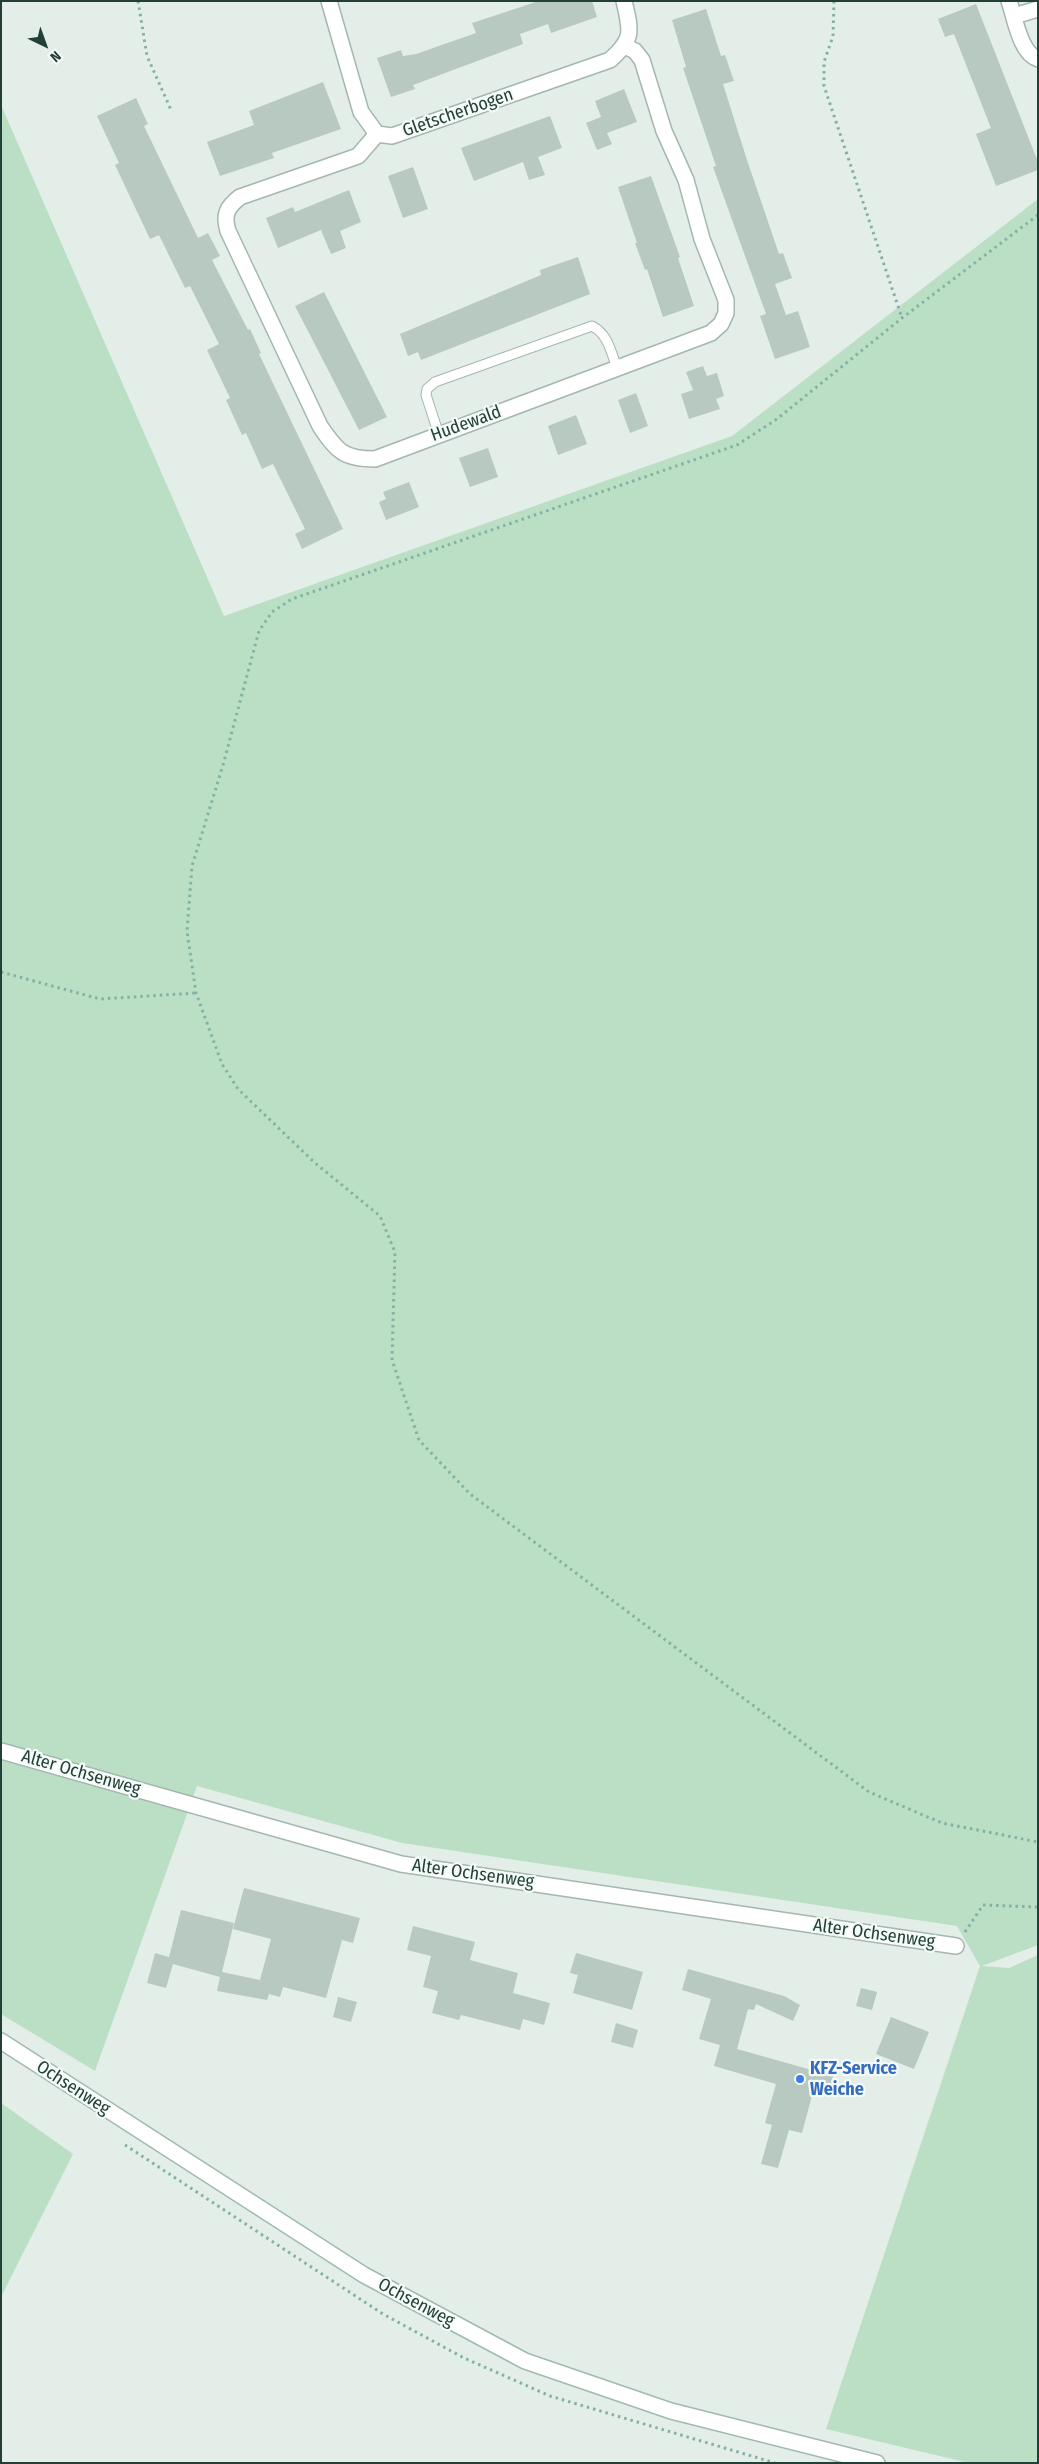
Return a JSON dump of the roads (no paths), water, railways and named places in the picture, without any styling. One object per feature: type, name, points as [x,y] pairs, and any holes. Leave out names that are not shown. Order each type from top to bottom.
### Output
[{"type":"street","name":"Gletscherbogen","points":[[329,1],[361,112],[377,134],[392,136],[601,64],[610,60],[625,46]]},
{"type":"street","points":[[624,1],[630,26],[625,46]]},
{"type":"street","points":[[1038,9],[1012,8],[1024,45],[1032,57],[1038,59]]},
{"type":"street","name":"Hudewald","points":[[377,134],[358,156],[240,197],[226,211],[225,220],[228,231],[320,426],[334,446],[344,455],[356,459],[375,459],[711,333],[721,324],[726,313],[726,300],[702,239],[686,180],[664,131],[648,75],[638,56],[625,46]]},
{"type":"street","name":"Alter Ochsenweg","points":[[1,1751],[401,1864],[956,1946]]},
{"type":"street","name":"Ochsenweg","points":[[1,2041],[364,2275],[525,2361],[671,2411],[877,2463]]},
{"type":"lane","points":[[439,435],[426,395],[427,389],[435,382],[592,326],[600,330],[607,339],[617,368]]},
{"type":"place","name":"KFZ-Service Weiche","points":[[800,2079]]}]
